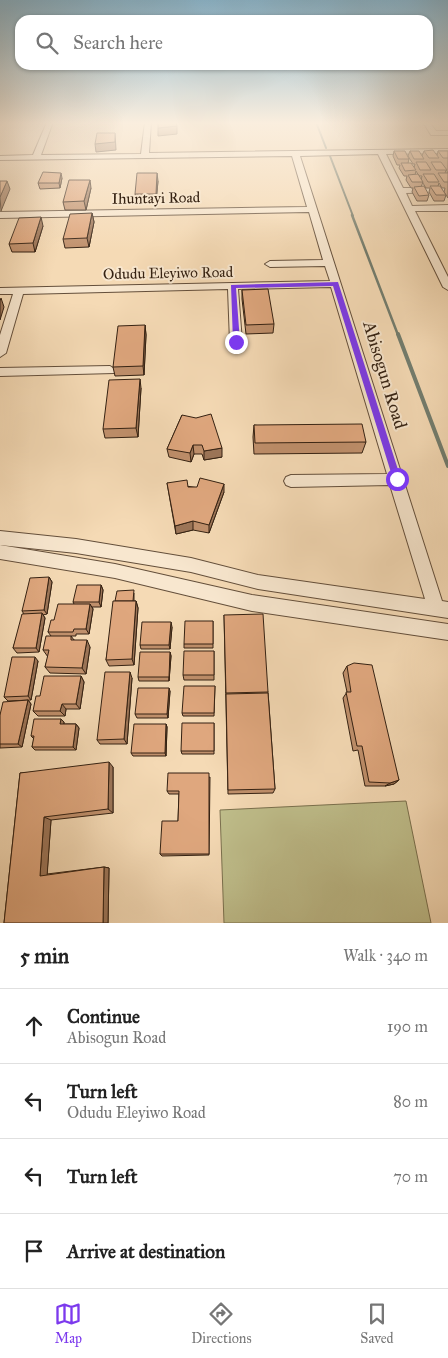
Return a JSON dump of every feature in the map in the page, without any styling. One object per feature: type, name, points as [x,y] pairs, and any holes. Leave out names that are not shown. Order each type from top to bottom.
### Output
[{"type":"street","name":"Abisogun Road","points":[[299,165],[397,479],[442,610]]},
{"type":"street","points":[[387,165],[448,288]]},
{"type":"street","points":[[388,168],[398,167]]},
{"type":"street","points":[[400,191],[448,190]]},
{"type":"street","points":[[410,211],[448,208]]},
{"type":"street","name":"Ihuntayi Road","points":[[0,215],[313,209]]},
{"type":"street","points":[[410,211],[448,212]]},
{"type":"street","points":[[270,264],[329,263]]},
{"type":"street","name":"Odudu Eleyiwo Road","points":[[0,291],[336,284]]},
{"type":"street","points":[[233,286],[236,342]]},
{"type":"street","points":[[0,353],[19,291]]},
{"type":"street","points":[[0,372],[110,370]]},
{"type":"street","points":[[291,482],[397,479]]},
{"type":"street","points":[[0,538],[76,546],[191,565],[258,582],[442,610]]},
{"type":"street","points":[[0,552],[115,571],[252,603],[448,632]]},
{"type":"street","points":[[252,603],[258,582]]},
{"type":"shaded area","points":[[406,801],[431,923],[224,923],[220,810]]},
{"type":"building","points":[[402,165],[412,165],[416,170],[405,171]]},
{"type":"building","points":[[418,165],[428,165],[431,170],[420,170]]},
{"type":"building","points":[[433,165],[443,165],[447,170],[436,170]]},
{"type":"building","points":[[43,172],[61,173],[59,183],[38,183]]},
{"type":"building","points":[[137,173],[157,173],[156,194],[135,194]]},
{"type":"building","points":[[438,173],[448,173],[448,182],[444,182]]},
{"type":"building","points":[[418,174],[423,182],[412,182],[408,175]]},
{"type":"building","points":[[423,174],[434,174],[439,182],[428,182]]},
{"type":"building","points":[[69,180],[90,180],[84,201],[63,202]]},
{"type":"building","points":[[0,181],[7,181],[0,197]]},
{"type":"building","points":[[424,186],[429,195],[419,196],[414,187]]},
{"type":"building","points":[[430,186],[440,186],[446,195],[436,195]]},
{"type":"building","points":[[92,213],[87,238],[63,239],[70,214]]},
{"type":"building","points":[[41,217],[33,243],[9,244],[19,218]]},
{"type":"building","points":[[268,289],[274,324],[246,325],[242,290]]},
{"type":"building","points":[[145,325],[143,366],[113,367],[118,326]]},
{"type":"building","points":[[140,379],[136,428],[103,429],[109,380]]},
{"type":"building","points":[[211,414],[222,448],[204,451],[202,445],[193,445],[190,453],[167,449],[182,415],[196,418]]},
{"type":"building","points":[[362,424],[366,442],[255,443],[254,425]]},
{"type":"building","points":[[200,478],[224,484],[209,525],[193,521],[175,526],[167,483],[187,480],[188,487],[197,487]]},
{"type":"building","points":[[49,577],[44,610],[22,611],[30,578]]},
{"type":"building","points":[[77,585],[101,585],[99,602],[73,602]]},
{"type":"building","points":[[134,590],[133,601],[115,601],[117,591]]},
{"type":"building","points":[[113,601],[136,601],[132,659],[106,660]]},
{"type":"building","points":[[58,604],[90,604],[86,629],[74,629],[73,632],[48,632],[51,620],[54,620]]},
{"type":"building","points":[[42,613],[36,648],[13,648],[22,614]]},
{"type":"building","points":[[263,614],[268,692],[226,693],[224,615]]},
{"type":"building","points":[[185,621],[213,621],[213,644],[184,644]]},
{"type":"building","points":[[142,622],[171,622],[169,645],[140,645]]},
{"type":"building","points":[[46,636],[71,636],[71,640],[87,640],[82,668],[45,667],[49,650],[43,650]]},
{"type":"building","points":[[184,651],[214,651],[214,675],[183,675]]},
{"type":"building","points":[[140,652],[170,652],[169,677],[138,677]]},
{"type":"building","points":[[12,657],[35,657],[28,696],[4,697]]},
{"type":"building","points":[[354,663],[372,665],[399,780],[390,783],[369,782],[362,746],[357,746],[346,692],[351,692],[347,666]]},
{"type":"building","points":[[105,672],[130,672],[124,739],[97,740]]},
{"type":"building","points":[[44,676],[81,676],[76,704],[62,704],[60,711],[33,711],[36,696],[40,696]]},
{"type":"building","points":[[184,686],[215,686],[214,713],[182,713]]},
{"type":"building","points":[[138,688],[169,688],[167,714],[135,714]]},
{"type":"building","points":[[268,693],[275,789],[228,790],[226,694]]},
{"type":"building","points":[[28,700],[18,744],[0,744],[0,715],[3,702]]},
{"type":"building","points":[[34,719],[61,719],[60,724],[76,724],[73,747],[32,747],[34,736],[31,736]]},
{"type":"building","points":[[182,723],[214,723],[214,751],[181,751]]},
{"type":"building","points":[[134,724],[166,724],[165,753],[131,753]]},
{"type":"building","points":[[109,762],[108,809],[44,817],[40,876],[104,867],[103,923],[4,923],[20,773]]},
{"type":"building","points":[[168,773],[209,773],[209,854],[160,854],[162,821],[178,821],[179,791],[167,791]]},
{"type":"waterway","points":[[333,165],[353,216]]},
{"type":"waterway","points":[[352,215],[398,335]]},
{"type":"waterway","points":[[398,334],[448,466]]},
{"type":"route","points":[[236,342],[233,286],[336,284],[397,479]]}]
